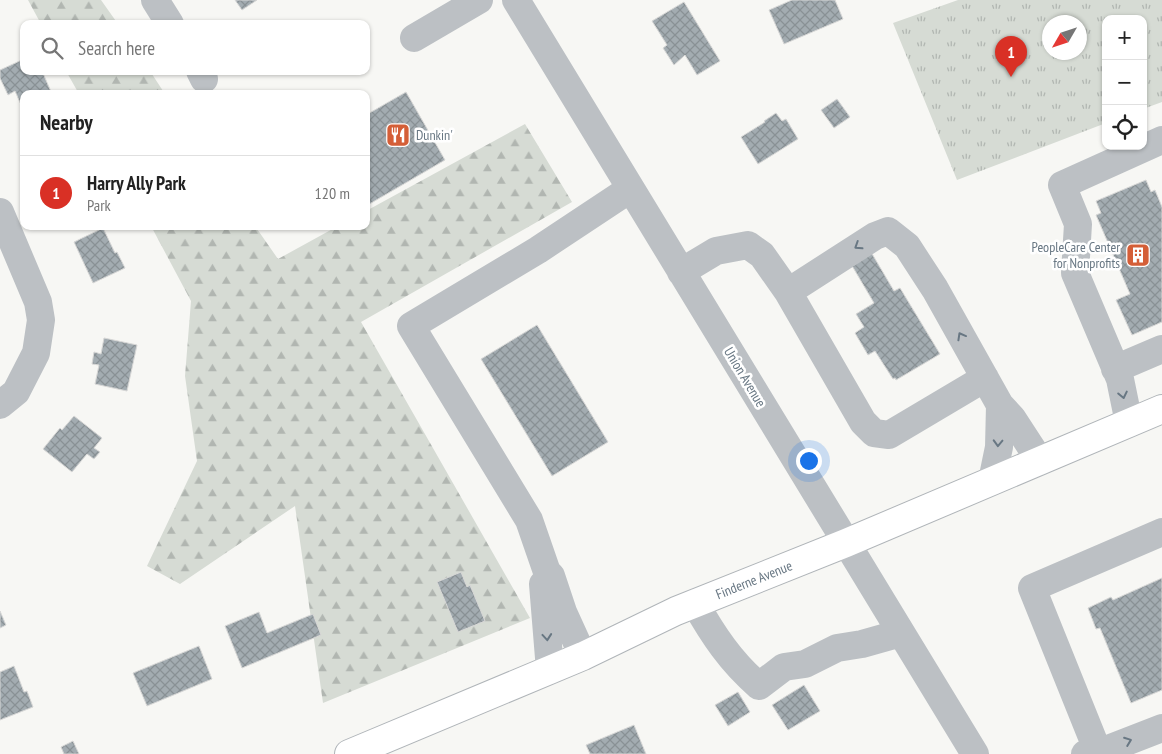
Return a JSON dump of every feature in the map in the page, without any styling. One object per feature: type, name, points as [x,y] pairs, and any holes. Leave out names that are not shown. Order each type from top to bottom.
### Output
[{"type":"main road","name":"Finderne Avenue","points":[[348,754],[583,656],[695,604],[846,543],[1162,410]]},
{"type":"street","points":[[155,0],[168,20]]},
{"type":"street","points":[[414,38],[479,0]]},
{"type":"street","name":"Union Avenue","points":[[516,0],[975,754]]},
{"type":"street","points":[[1129,423],[1120,380],[1074,273],[1078,224],[1062,185],[1159,148]]},
{"type":"street","points":[[583,656],[563,612],[551,576],[547,572],[529,520],[411,326],[538,250],[630,188]]},
{"type":"street","points":[[0,212],[38,302],[41,320],[36,353],[16,392],[0,405]]},
{"type":"street","points":[[788,292],[875,236],[888,231],[906,246],[935,289],[1000,405],[1012,418],[1040,461]]},
{"type":"street","points":[[681,272],[716,251],[748,245],[762,255],[788,292],[863,422],[874,434],[890,435],[984,378]]},
{"type":"street","points":[[1115,368],[1162,349]]},
{"type":"street","points":[[992,481],[999,448],[1000,405]]},
{"type":"street","points":[[1162,532],[1032,588],[1093,754],[1162,728]]},
{"type":"street","points":[[547,572],[543,577],[550,670]]},
{"type":"street","points":[[695,604],[713,634],[740,669],[759,686],[784,667],[805,664],[837,648],[862,644],[901,633]]},
{"type":"green space","points":[[28,0],[101,0],[115,20],[39,20]]},
{"type":"green space","points":[[958,0],[1162,0],[1162,102],[1147,108],[1147,15],[1102,15],[1102,125],[957,180],[893,23]]},
{"type":"green space","points":[[68,75],[153,75],[162,90],[77,90]]},
{"type":"green space","points":[[525,124],[572,202],[361,322],[530,618],[323,703],[295,506],[180,584],[147,566],[197,461],[185,376],[191,301],[153,230],[258,230],[278,259],[331,230],[370,230],[370,209]]},
{"type":"building","points":[[235,0],[257,0],[242,10]]},
{"type":"building","points":[[792,0],[835,0],[843,19],[784,44],[769,10]]},
{"type":"building","points":[[684,2],[720,61],[697,75],[685,55],[674,65],[663,48],[667,45],[652,21]]},
{"type":"building","points":[[20,61],[20,75],[44,75],[50,90],[20,90],[20,102],[15,91],[8,95],[0,78],[0,70]]},
{"type":"building","points":[[406,92],[445,160],[370,204],[370,113]]},
{"type":"building","points":[[837,99],[850,117],[834,128],[821,110]]},
{"type":"building","points":[[776,113],[782,121],[786,119],[798,139],[758,164],[741,137]]},
{"type":"building","name":"PeopleCare Center for Nonprofits","points":[[1146,180],[1151,192],[1155,190],[1162,207],[1162,322],[1132,335],[1116,300],[1130,294],[1096,215],[1101,213],[1096,201]]},
{"type":"building","points":[[99,230],[104,230],[125,268],[93,283],[74,242]]},
{"type":"building","points":[[871,252],[894,291],[900,288],[940,354],[896,380],[895,378],[893,379],[875,351],[868,355],[855,333],[864,327],[856,314],[874,303],[851,264]]},
{"type":"building","points":[[537,325],[608,442],[552,476],[481,359]]},
{"type":"building","points":[[104,338],[137,345],[127,391],[95,384],[99,365],[92,364],[94,352],[101,354]]},
{"type":"building","points":[[74,416],[102,438],[94,448],[100,452],[94,459],[87,454],[72,472],[43,449],[60,428],[62,430]]},
{"type":"building","points":[[461,572],[467,587],[470,585],[485,621],[458,632],[437,582]]},
{"type":"building","points":[[1162,578],[1162,690],[1131,703],[1100,628],[1096,629],[1088,608],[1111,597],[1113,600]]},
{"type":"building","points":[[0,611],[6,625],[0,628]]},
{"type":"building","points":[[259,612],[267,633],[313,614],[321,635],[242,668],[225,626]]},
{"type":"building","points":[[199,646],[212,679],[147,706],[133,673]]},
{"type":"building","points":[[14,666],[24,692],[27,691],[33,707],[0,720],[0,672]]},
{"type":"building","points":[[804,685],[820,711],[788,730],[772,705]]},
{"type":"building","points":[[738,692],[750,712],[728,726],[715,705]]},
{"type":"building","points":[[634,725],[646,754],[590,754],[586,745]]},
{"type":"building","points":[[73,741],[79,754],[64,754],[61,747]]},
{"type":"place","name":"Harry Ally Park","points":[[1011,77]]},
{"type":"place","name":"Dunkin'","points":[[398,135]]},
{"type":"place","name":"PeopleCare Center for Nonprofits","points":[[1138,255]]}]
